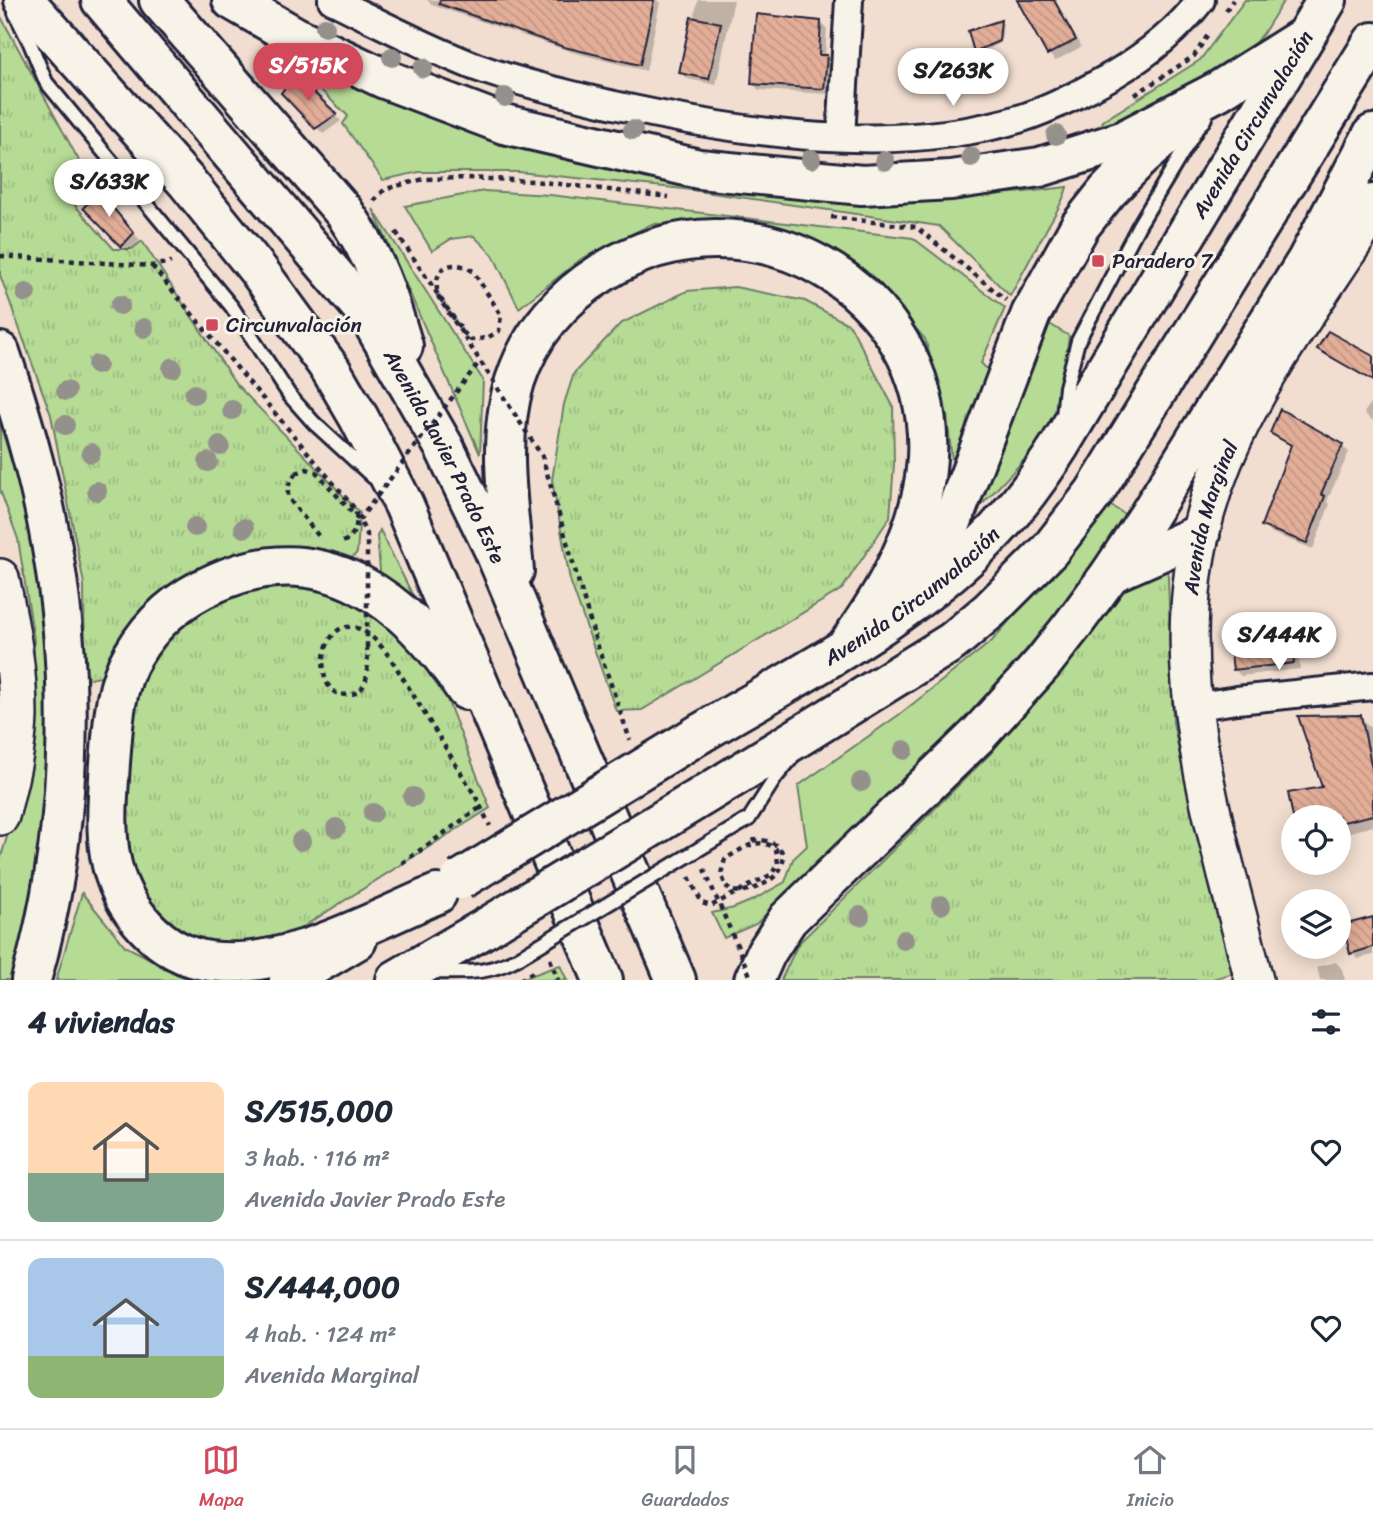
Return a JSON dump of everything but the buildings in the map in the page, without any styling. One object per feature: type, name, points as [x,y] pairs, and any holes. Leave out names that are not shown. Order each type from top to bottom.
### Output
[{"type":"main road","points":[[24,0],[186,181],[258,270],[331,370],[404,505],[603,980]]},
{"type":"main road","name":"Avenida Javier Prado Este","points":[[102,0],[369,316],[418,398],[469,496],[517,604],[676,980]]},
{"type":"main road","points":[[159,0],[344,212],[364,241],[383,281],[418,398]]},
{"type":"main road","points":[[232,0],[296,37],[385,79],[504,124],[699,169],[862,185],[951,180],[1040,167],[1122,141],[1218,91]]},
{"type":"main road","name":"Avenida Circunvalación","points":[[289,980],[449,887],[847,646],[936,584],[995,531],[1041,476],[1304,19],[1326,0]]},
{"type":"main road","points":[[902,609],[945,540],[1031,314],[1080,226],[1107,192],[1142,156],[1304,19]]},
{"type":"main road","points":[[403,977],[926,660],[971,627],[1030,571],[1094,493],[1373,42]]},
{"type":"main road","points":[[753,980],[766,953],[788,919],[986,726],[1042,663],[1111,573],[1307,260],[1373,134]]},
{"type":"main road","points":[[1307,260],[1373,204]]},
{"type":"main road","name":"Avenida Marginal","points":[[1254,980],[1205,780],[1191,707],[1188,618],[1191,579],[1212,492],[1236,433],[1277,361],[1373,212]]},
{"type":"main road","points":[[517,604],[505,459],[506,435],[514,383],[532,344],[558,308],[582,286],[610,268],[635,256],[685,241],[732,239],[778,247],[822,265],[862,294],[891,329],[912,369],[924,412],[927,458],[917,513],[892,577],[875,607],[847,646]]},
{"type":"main road","points":[[0,352],[34,463],[51,544],[64,649],[66,742],[63,802],[55,873],[32,980]]},
{"type":"main road","points":[[1111,573],[1200,534]]},
{"type":"main road","points":[[449,887],[340,935],[279,956],[241,962],[211,961],[195,958],[165,944],[128,906],[115,879],[109,852],[109,794],[114,715],[117,695],[131,657],[150,630],[177,604],[190,594],[226,578],[261,568],[281,567],[301,567],[336,574],[387,600],[418,628],[455,672],[510,756]]},
{"type":"main road","points":[[0,578],[7,649],[18,718],[11,774],[0,816]]},
{"type":"street","points":[[332,0],[476,66],[559,92],[700,121],[841,137],[922,135],[1023,118],[1069,99],[1137,61],[1190,14],[1201,0]]},
{"type":"street","points":[[841,137],[849,0]]},
{"type":"street","points":[[1191,707],[1373,686]]},
{"type":"lane","points":[[8,0],[46,82],[232,307],[290,396],[314,423],[404,505]]},
{"type":"lane","points":[[1060,445],[1066,387],[1077,341],[1139,225],[1218,91]]},
{"type":"lane","points":[[403,977],[475,973],[508,965],[749,819],[776,777],[824,722]]},
{"type":"path","points":[[1225,11],[1233,0]]},
{"type":"path","points":[[1133,96],[1194,56],[1217,22]]},
{"type":"path","points":[[391,225],[420,267],[434,288],[441,299],[471,340],[479,340],[499,331],[501,315],[474,271],[463,264],[454,263],[438,275],[436,287],[439,298],[542,456],[624,727]]},
{"type":"path","points":[[0,256],[152,266],[189,256]]},
{"type":"path","points":[[152,266],[355,509],[358,518],[355,532],[347,541],[337,544]]},
{"type":"path","points":[[359,520],[480,361]]},
{"type":"path","points":[[327,544],[289,499],[289,483],[296,473],[307,469],[316,472],[359,520],[367,534],[367,596],[367,608],[367,621],[367,634],[367,675],[364,686],[358,692],[348,695],[337,693],[330,688],[324,659],[328,642],[335,630],[344,626],[362,629],[367,633],[373,637],[393,662],[477,799]]},
{"type":"path","points":[[402,863],[481,807]]},
{"type":"path","points":[[693,887],[702,902],[712,906],[722,900],[732,895],[743,890],[772,874],[778,863],[776,849],[763,843],[753,843],[725,859],[721,874],[726,886],[731,891],[738,892],[746,892],[774,877],[783,863],[782,853],[770,840],[755,840],[704,869],[709,882],[715,894],[720,906],[725,919],[741,956],[753,980]]},
{"type":"path","points":[[554,969],[558,980]]},
{"type":"green space","points":[[1245,0],[1284,0],[1263,34],[1238,61],[1096,138],[1103,121],[1200,60]]},
{"type":"green space","points":[[0,15],[90,181],[71,201],[114,249],[132,249],[142,241],[236,384],[360,513],[357,553],[347,562],[197,572],[161,592],[126,631],[103,677],[85,679],[84,584],[51,415],[0,275]]},
{"type":"green space","points":[[313,83],[346,83],[422,111],[913,200],[1067,187],[1010,296],[939,226],[684,189],[518,172],[419,172],[383,180],[343,124],[348,116]]},
{"type":"green space","points":[[484,191],[550,195],[913,238],[1005,308],[981,363],[989,371],[952,461],[947,415],[925,339],[874,281],[783,238],[722,223],[652,224],[581,259],[519,308],[493,255],[474,236],[451,239],[432,251],[405,206]]},
{"type":"green space","points":[[373,209],[483,380],[480,454]]},
{"type":"green space","points":[[735,287],[805,301],[850,325],[893,406],[894,464],[890,517],[842,589],[642,710],[616,711],[570,580],[552,480],[564,404],[574,373],[620,324],[687,291]]},
{"type":"green space","points":[[1043,320],[1069,336],[1059,405],[1038,445],[975,512]]},
{"type":"green space","points":[[0,424],[29,519],[48,645],[52,778],[13,980],[0,980],[0,860],[16,807],[32,719],[34,640],[18,539],[0,490]]},
{"type":"green space","points":[[1108,504],[1126,515],[1099,560],[978,709],[756,924],[724,938],[712,913],[753,900],[785,882],[793,859],[807,846],[798,786],[900,714],[992,641]]},
{"type":"green space","points":[[1166,520],[1173,723],[1234,973],[1209,980],[781,980],[798,944],[991,753],[1070,654]]},
{"type":"green space","points":[[380,530],[415,600],[409,601],[381,582],[377,536]]},
{"type":"green space","points":[[293,585],[331,590],[386,617],[435,669],[490,808],[276,944],[243,952],[176,933],[133,888],[121,811],[137,677],[174,628],[210,602],[252,589]]},
{"type":"green space","points":[[82,893],[125,946],[180,974],[240,976],[235,980],[56,980]]},
{"type":"green space","points":[[560,965],[567,980],[519,980]]},
{"type":"place","name":"Paradero 7","points":[[1098,261]]},
{"type":"place","name":"Circunvalación","points":[[212,325]]}]
